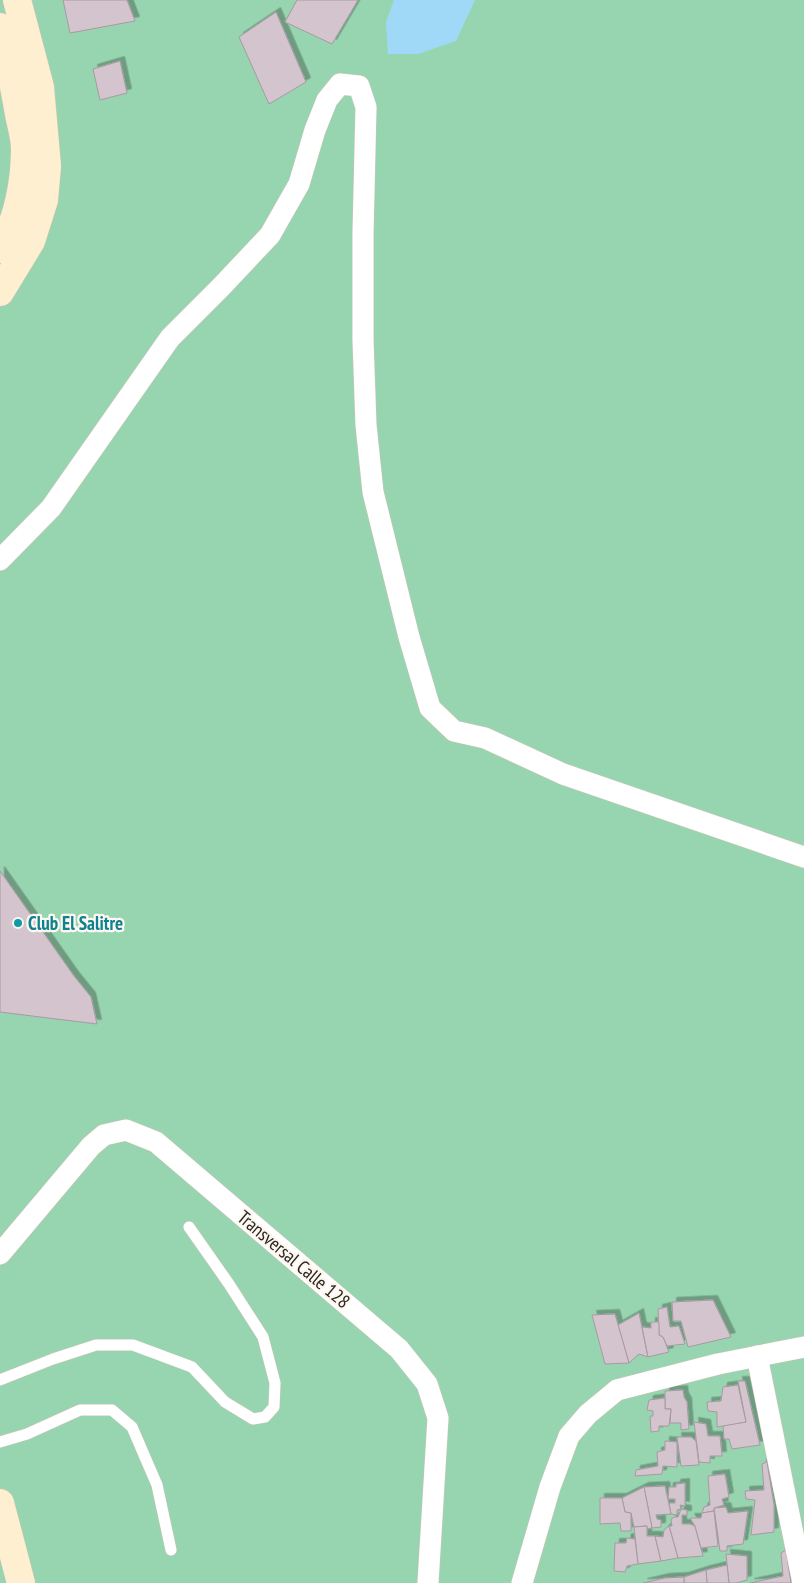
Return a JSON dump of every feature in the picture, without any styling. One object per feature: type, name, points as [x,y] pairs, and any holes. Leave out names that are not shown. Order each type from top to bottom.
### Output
[{"type":"main road","points":[[0,292],[32,241],[44,200],[47,166],[40,87],[17,0]]},
{"type":"main road","points":[[0,27],[10,64],[25,147],[22,185],[17,207],[6,239],[0,249]]},
{"type":"main road","points":[[0,1503],[21,1583]]},
{"type":"street","points":[[0,560],[51,508],[170,338],[270,235],[299,184],[315,130],[327,100],[340,84],[359,86],[366,107],[363,340],[366,426],[372,492],[409,637],[430,708],[454,731],[485,738],[563,774],[804,857]]},
{"type":"street","name":"Transversal Calle 128","points":[[2,1249],[91,1146],[104,1135],[126,1130],[156,1142],[398,1349],[427,1384],[438,1418],[428,1583]]},
{"type":"street","points":[[522,1583],[550,1487],[569,1436],[588,1414],[617,1390],[665,1377],[804,1347]]},
{"type":"street","points":[[757,1356],[803,1583]]},
{"type":"lane","points":[[0,1380],[53,1359],[96,1345],[133,1345],[192,1367],[226,1402],[253,1419],[265,1417],[274,1407],[275,1383],[263,1337],[189,1227]]},
{"type":"lane","points":[[0,1442],[28,1434],[80,1410],[112,1410],[132,1427],[156,1485],[170,1550]]},
{"type":"green space","points":[[0,0],[804,0],[804,1583],[0,1583]]},
{"type":"water","points":[[394,0],[475,0],[456,41],[418,54],[388,54],[386,22]]},
{"type":"building","points":[[63,0],[127,0],[135,21],[70,33]]},
{"type":"building","points":[[297,0],[358,0],[332,44],[285,22]]},
{"type":"building","points":[[276,12],[306,82],[269,104],[239,37]]},
{"type":"building","points":[[120,61],[127,93],[100,100],[93,69]]},
{"type":"building","name":"Club El Salitre","points":[[0,871],[91,997],[97,1024],[0,1012]]},
{"type":"building","points":[[713,1300],[731,1337],[688,1347],[681,1321],[673,1321],[672,1302]]},
{"type":"building","points":[[667,1307],[670,1327],[679,1326],[685,1344],[667,1346],[663,1337],[659,1335],[658,1309]]},
{"type":"building","points":[[639,1313],[648,1357],[639,1354],[629,1363],[618,1325]]},
{"type":"building","points":[[615,1314],[629,1363],[605,1364],[592,1315]]},
{"type":"building","points":[[651,1322],[659,1322],[659,1335],[663,1337],[669,1352],[648,1357],[642,1327],[651,1328]]},
{"type":"building","points":[[738,1381],[745,1381],[760,1445],[732,1449],[729,1439],[724,1439],[723,1425],[746,1422]]},
{"type":"building","points":[[738,1385],[746,1422],[717,1427],[717,1412],[708,1411],[707,1402],[721,1401],[723,1387]]},
{"type":"building","points":[[683,1390],[687,1402],[689,1429],[681,1430],[681,1423],[670,1423],[671,1409],[665,1409],[665,1391]]},
{"type":"building","points":[[665,1398],[665,1409],[671,1409],[669,1426],[659,1426],[659,1431],[651,1432],[650,1416],[653,1416],[653,1411],[647,1410],[649,1400]]},
{"type":"building","points":[[694,1422],[706,1424],[708,1436],[720,1436],[722,1456],[710,1456],[710,1463],[699,1462]]},
{"type":"building","points":[[677,1437],[691,1437],[696,1441],[699,1465],[681,1466]]},
{"type":"building","points":[[665,1441],[677,1442],[677,1467],[663,1466],[662,1474],[635,1476],[636,1470],[658,1466],[657,1452],[665,1450]]},
{"type":"building","points":[[767,1462],[774,1505],[774,1532],[751,1535],[755,1500],[746,1499],[745,1491],[764,1490],[762,1464]]},
{"type":"building","points":[[725,1474],[729,1497],[722,1499],[724,1505],[714,1508],[714,1511],[702,1513],[704,1507],[710,1505],[708,1476]]},
{"type":"building","points":[[685,1483],[685,1506],[680,1505],[681,1509],[677,1510],[677,1515],[671,1514],[669,1503],[675,1503],[675,1499],[668,1499],[669,1487],[676,1487],[676,1484]]},
{"type":"building","points":[[665,1486],[671,1514],[656,1515],[657,1519],[661,1520],[661,1527],[652,1528],[644,1487]]},
{"type":"building","points":[[644,1487],[652,1528],[647,1529],[647,1526],[634,1527],[631,1513],[625,1512],[622,1498]]},
{"type":"building","points":[[600,1498],[622,1498],[625,1512],[631,1513],[631,1531],[621,1531],[620,1523],[600,1524]]},
{"type":"building","points":[[726,1507],[728,1513],[748,1511],[743,1544],[727,1546],[727,1551],[720,1551],[714,1508]]},
{"type":"building","points":[[681,1509],[687,1510],[687,1515],[682,1515],[682,1524],[695,1526],[703,1556],[678,1558],[669,1526],[672,1526],[671,1519],[678,1517]]},
{"type":"building","points":[[714,1511],[718,1546],[701,1548],[695,1526],[690,1518],[701,1518],[702,1513]]},
{"type":"building","points":[[647,1526],[647,1536],[655,1536],[661,1561],[638,1564],[634,1527]]},
{"type":"building","points":[[669,1526],[678,1558],[661,1561],[655,1536],[663,1537],[664,1530]]},
{"type":"building","points":[[627,1538],[635,1539],[638,1564],[627,1566],[625,1572],[614,1571],[615,1543],[626,1543]]},
{"type":"building","points":[[786,1550],[791,1583],[750,1583],[783,1576],[781,1553]]},
{"type":"building","points":[[726,1554],[747,1556],[747,1580],[729,1583]]},
{"type":"building","points":[[727,1565],[729,1583],[707,1583],[706,1570]]},
{"type":"building","points":[[706,1570],[707,1583],[684,1583],[684,1577]]},
{"type":"building","points":[[684,1577],[684,1583],[643,1583],[665,1578]]},
{"type":"place","name":"Club El Salitre","points":[[18,923]]}]
